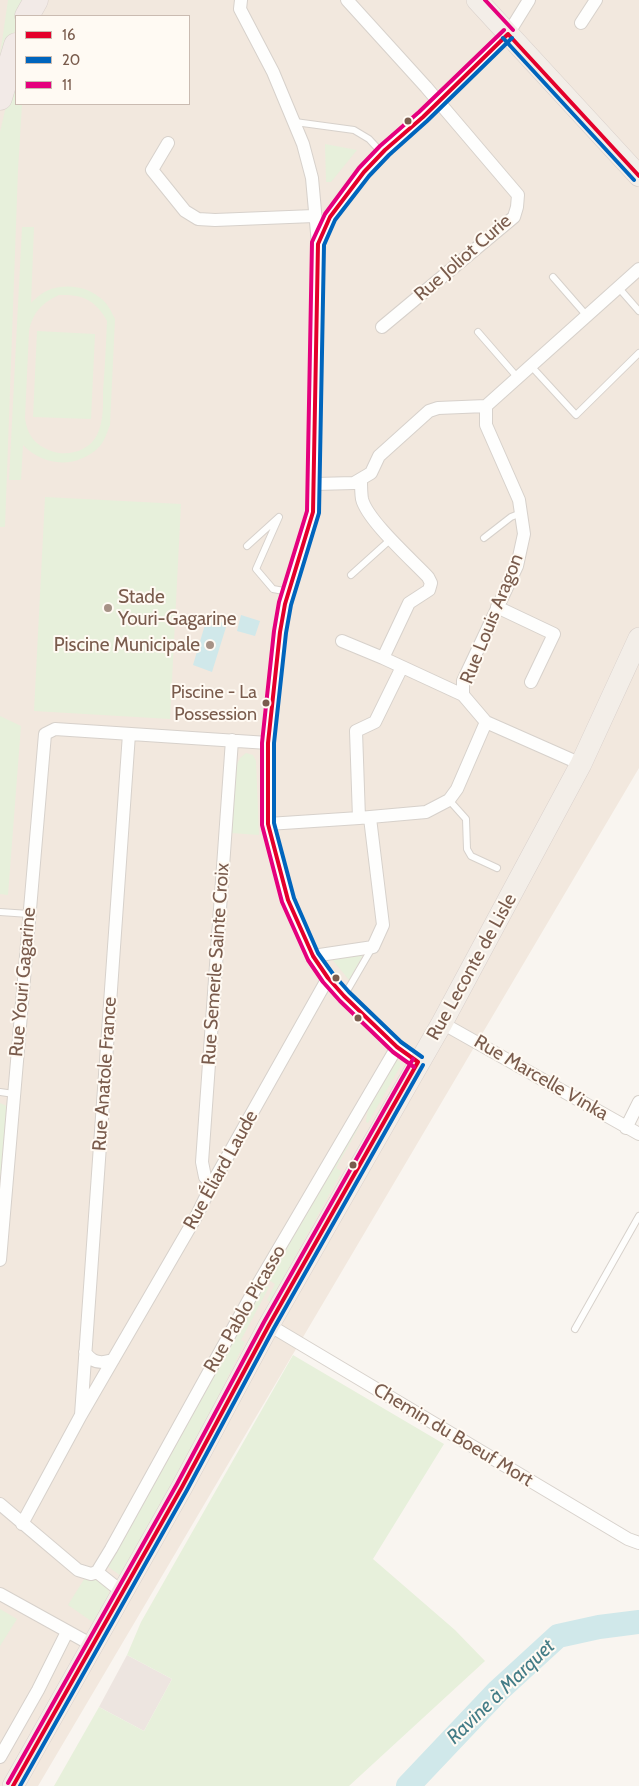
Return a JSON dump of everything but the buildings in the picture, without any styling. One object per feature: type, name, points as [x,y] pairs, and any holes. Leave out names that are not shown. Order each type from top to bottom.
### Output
[{"type":"highway","points":[[28,15],[36,0]]},
{"type":"highway","points":[[0,98],[15,48]]},
{"type":"main road","points":[[477,0],[639,176]]},
{"type":"main road","name":"Rue Leconte de Lisle","points":[[13,1786],[94,1646],[269,1325],[442,1023],[582,764],[636,651]]},
{"type":"street","name":"Rue Joliot Curie","points":[[347,0],[439,102],[518,196],[518,207],[514,217],[382,327]]},
{"type":"street","points":[[318,244],[330,218],[364,172],[508,34],[528,0]]},
{"type":"street","points":[[581,23],[596,0]]},
{"type":"street","points":[[240,4],[273,72],[303,144],[312,178],[318,244],[313,512],[289,592],[280,632],[268,743],[268,824],[288,900],[313,956],[328,978],[344,996],[397,1047],[418,1062]]},
{"type":"street","points":[[168,142],[152,170],[185,211],[198,219],[314,216]]},
{"type":"street","points":[[315,484],[354,483],[371,473],[379,456],[430,411],[438,408],[486,406],[639,269]]},
{"type":"street","name":"Rue Louis Aragon","points":[[486,406],[486,425],[519,500],[524,534],[517,566],[463,681],[463,695],[486,722],[582,764]]},
{"type":"street","points":[[361,479],[362,500],[379,525],[428,577],[431,584],[429,590],[410,603],[384,658]]},
{"type":"street","points":[[497,607],[554,634],[531,682]]},
{"type":"street","points":[[342,641],[384,658],[463,695]]},
{"type":"street","points":[[313,956],[373,947],[383,926],[365,818],[356,731],[375,722],[402,667]]},
{"type":"street","points":[[268,824],[426,812],[449,800],[457,789],[486,722]]},
{"type":"street","name":"Rue Youri Gagarine","points":[[0,1260],[3,1183],[14,1094],[45,734],[55,729],[129,734]]},
{"type":"street","points":[[129,734],[268,743]]},
{"type":"street","name":"Rue Anatole France","points":[[81,1415],[129,734]]},
{"type":"street","name":"Rue Semerle Sainte Croix","points":[[212,1184],[205,1176],[202,1162],[232,740]]},
{"type":"street","name":"Rue Éliard Laude","points":[[22,1524],[81,1415],[197,1215],[212,1184],[328,978]]},
{"type":"street","name":"Rue Marcelle Vinka","points":[[442,1023],[639,1134]]},
{"type":"street","name":"Rue Pablo Picasso","points":[[97,1572],[112,1549],[252,1296],[397,1047]]},
{"type":"street","points":[[626,1128],[639,1102]]},
{"type":"street","name":"Chemin du Boeuf Mort","points":[[269,1325],[628,1539],[639,1543]]},
{"type":"street","points":[[86,1352],[92,1360],[98,1362],[104,1363],[113,1360]]},
{"type":"street","points":[[0,1504],[78,1570],[91,1574],[97,1572],[122,1592]]},
{"type":"street","points":[[0,1594],[94,1646]]},
{"type":"street","points":[[0,1757],[38,1690],[67,1632]]},
{"type":"lane","points":[[295,122],[354,130],[369,140],[382,153]]},
{"type":"lane","points":[[553,277],[587,316]]},
{"type":"lane","points":[[618,287],[639,311]]},
{"type":"lane","points":[[478,332],[518,378]]},
{"type":"lane","points":[[531,366],[576,415],[639,353]]},
{"type":"lane","points":[[484,538],[511,517],[521,513]]},
{"type":"lane","points":[[247,546],[279,517],[256,569],[273,588],[289,592]]},
{"type":"lane","points":[[351,575],[391,539]]},
{"type":"lane","points":[[449,800],[466,819],[468,849],[471,856],[497,868]]},
{"type":"lane","points":[[0,912],[29,914]]},
{"type":"lane","points":[[344,996],[373,947]]},
{"type":"lane","points":[[0,1092],[14,1094]]},
{"type":"lane","points":[[575,1329],[639,1216]]},
{"type":"shaded area","points":[[0,0],[639,0],[639,768],[38,1786],[0,1786]]},
{"type":"shaded area","points":[[127,1655],[172,1679],[144,1731],[99,1707]]},
{"type":"green space","points":[[8,0],[28,0],[15,15],[15,30],[0,81],[0,55]]},
{"type":"green space","points":[[15,67],[15,105],[22,105],[5,527],[0,527],[0,132]]},
{"type":"green space","points":[[325,144],[357,150],[331,182],[326,182]]},
{"type":"green space","points":[[22,227],[34,227],[31,303],[46,291],[54,288],[78,287],[102,299],[115,319],[110,425],[105,439],[100,446],[82,459],[72,462],[51,461],[41,458],[23,445],[21,480],[9,480]],"holes":[[[59,295],[81,297],[93,303],[107,321],[103,412],[97,435],[89,445],[71,453],[58,453],[40,446],[33,439],[25,418],[29,331],[33,318],[43,305]]]},
{"type":"green space","points":[[37,331],[95,334],[91,419],[33,417]]},
{"type":"green space","name":"Stade Youri-Gagarine","points":[[45,497],[181,504],[170,719],[34,711]]},
{"type":"green space","points":[[0,716],[21,726],[8,895],[0,894]]},
{"type":"green space","points":[[246,753],[253,755],[256,761],[259,835],[231,833],[235,768],[240,758]]},
{"type":"green space","points":[[364,953],[349,980],[331,958]]},
{"type":"green space","points":[[394,1058],[400,1062],[400,1067],[368,1123],[366,1122],[367,1113],[373,1096]]},
{"type":"green space","points":[[0,1103],[9,1107],[4,1175],[0,1174]]},
{"type":"green space","points":[[355,1124],[359,1127],[336,1168],[341,1173],[270,1302],[267,1300],[275,1284],[267,1279]]},
{"type":"green space","points":[[263,1284],[269,1287],[241,1340],[245,1342],[185,1464],[121,1576],[107,1566],[170,1456]]},
{"type":"green space","points":[[293,1355],[444,1444],[373,1559],[455,1630],[485,1661],[349,1786],[54,1786],[99,1707],[144,1731],[172,1679],[127,1655],[141,1622]]},
{"type":"green space","points":[[86,1576],[105,1583],[109,1594],[94,1623],[68,1605]]},
{"type":"green space","points":[[0,1609],[17,1619],[0,1646]]},
{"type":"water","points":[[241,615],[260,621],[255,636],[237,631]]},
{"type":"water","name":"Piscine Municipale","points":[[207,618],[227,624],[212,672],[193,665]]},
{"type":"waterway","name":"Ravine à Marquet","points":[[408,1786],[498,1691],[558,1636],[599,1627],[639,1622]]},
{"type":"transit line","name":"11","points":[[485,0],[513,30]]},
{"type":"transit line","name":"11","points":[[414,1067],[393,1052],[340,1001],[323,982],[308,960],[282,902],[262,825],[262,743],[279,602],[307,511],[312,242],[325,214],[359,168],[504,30]]},
{"type":"transit line","name":"16","points":[[508,34],[639,176]]},
{"type":"transit line","name":"16","points":[[418,1062],[397,1047],[344,996],[328,978],[313,956],[288,900],[268,824],[268,743],[280,632],[285,604],[313,512],[318,244],[330,217],[364,172],[508,34]]},
{"type":"transit line","name":"20","points":[[503,38],[634,180]]},
{"type":"transit line","name":"20","points":[[422,1057],[401,1042],[349,992],[318,953],[294,898],[274,823],[274,743],[286,633],[291,605],[319,513],[324,245],[335,220],[369,176],[512,38]]},
{"type":"transit line","name":"11","points":[[8,1783],[177,1484],[264,1322],[413,1059]]},
{"type":"transit line","name":"16","points":[[13,1786],[182,1487],[269,1325],[418,1062]]},
{"type":"transit line","name":"20","points":[[20,1786],[187,1490],[274,1328],[423,1065]]},
{"type":"place","name":"Stade Youri-Gagarine","points":[[108,608]]},
{"type":"place","name":"Piscine Municipale","points":[[210,645]]},
{"type":"place","name":"Piscine - La Possession","points":[[266,703]]}]
